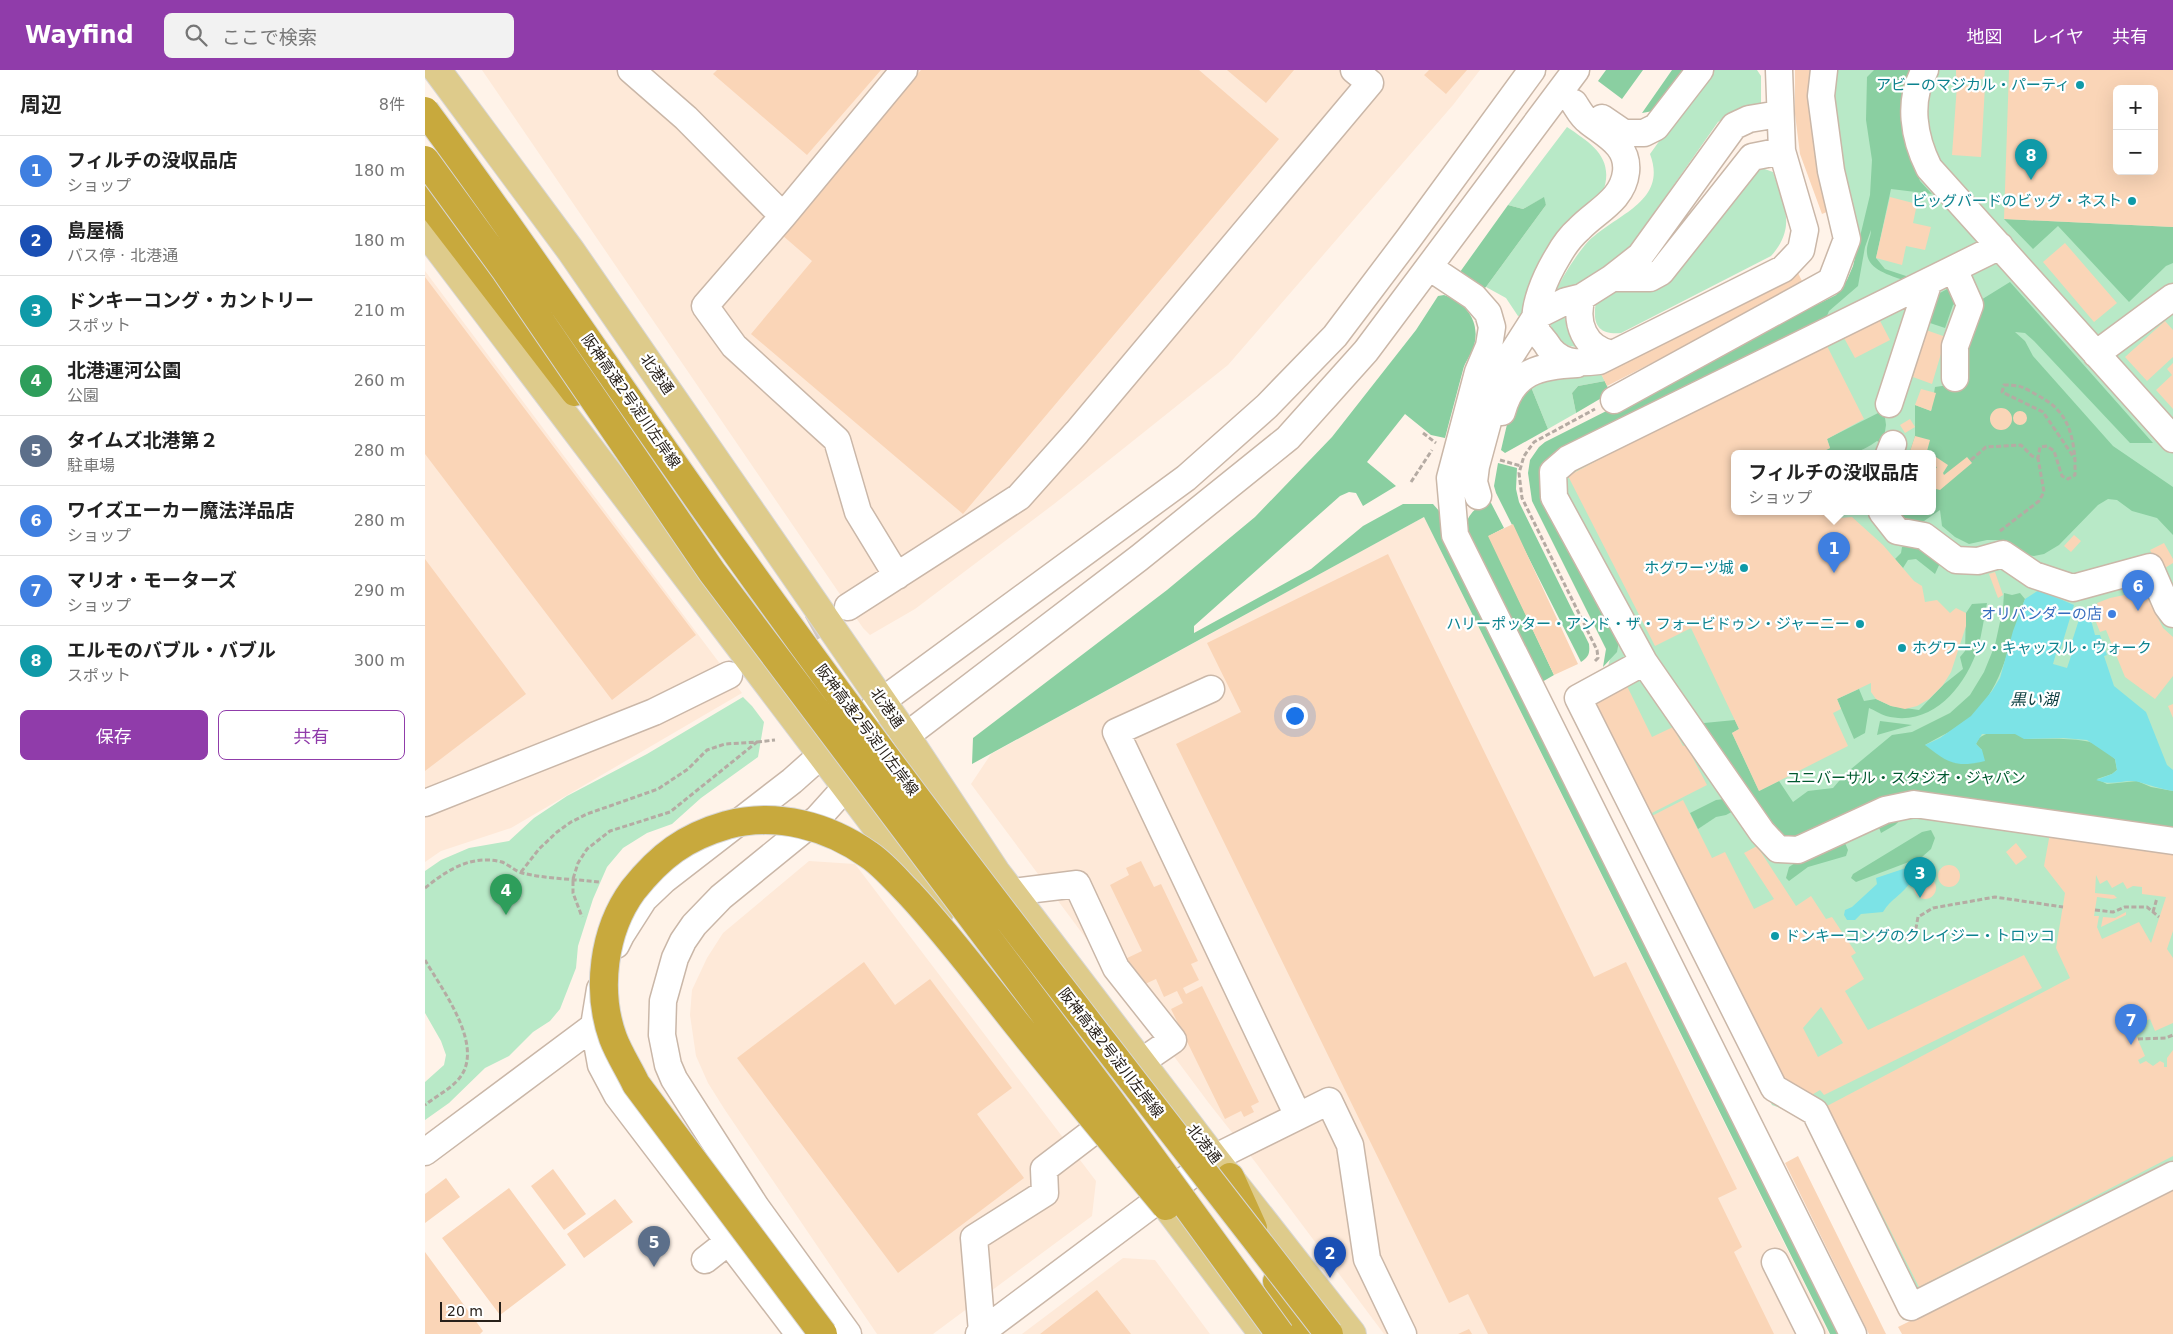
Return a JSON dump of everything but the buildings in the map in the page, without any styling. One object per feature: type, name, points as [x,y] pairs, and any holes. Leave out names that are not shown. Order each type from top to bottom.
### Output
[{"type":"highway","name":"阪神高速2号淀川左岸線","points":[[425,111],[522,244],[737,553],[863,727],[1007,919],[1329,1334]]},
{"type":"highway","name":"阪神高速2号淀川左岸線","points":[[425,160],[506,271],[712,572],[1111,1102],[1280,1334]]},
{"type":"highway","points":[[425,197],[712,572]]},
{"type":"highway","points":[[823,1334],[636,1084],[613,1038],[605,1000],[605,962],[613,926],[628,897],[647,872],[674,847],[705,831],[744,821],[773,820],[804,824],[839,837],[870,855],[896,879],[928,914],[1065,1085],[1272,1334]]},
{"type":"highway","points":[[1222,1168],[1273,1273],[1308,1334]]},
{"type":"main road","name":"北港通","points":[[437,70],[571,251],[906,736],[996,872],[1222,1168],[1352,1334]]},
{"type":"main road","points":[[425,231],[845,788],[1161,1198],[1263,1334]]},
{"type":"street","points":[[631,70],[686,118],[783,216]]},
{"type":"street","points":[[897,576],[858,512],[837,440],[734,346],[705,306],[783,216],[904,70]]},
{"type":"street","points":[[848,607],[1019,497],[1077,432],[1370,83],[1354,70]]},
{"type":"street","points":[[849,1334],[756,1207],[674,1079],[668,1065],[664,1049],[661,1018],[663,1001],[675,958],[683,941],[694,925],[721,897],[818,818],[845,788],[906,736],[1147,552],[1288,438],[1366,351],[1429,267],[1567,98],[1576,70]]},
{"type":"street","points":[[799,1334],[617,1095],[601,1065],[594,1026],[601,983],[621,935],[644,900],[663,880],[783,789],[882,701],[1186,478],[1267,406],[1335,336],[1531,71],[1567,98],[1591,111],[1623,133],[1645,133],[1656,127],[1700,70]]},
{"type":"street","points":[[1453,520],[1478,496],[1505,399],[1519,381],[1539,368],[1599,361],[1783,269],[1801,250],[1805,230],[1782,151],[1779,114],[1779,70]]},
{"type":"street","points":[[1613,400],[1831,281],[1847,239],[1831,172],[1821,96],[1824,70]]},
{"type":"street","points":[[1925,70],[1917,93],[1915,108],[1917,143],[1938,180],[2000,246],[2173,439]]},
{"type":"street","points":[[1478,496],[1474,482],[1476,466],[1500,377],[1506,363],[1535,316],[1542,287],[1559,254],[1579,229],[1607,207],[1623,186],[1626,172],[1625,156],[1616,141],[1586,120],[1567,98]]},
{"type":"street","points":[[1535,316],[1565,301],[1581,297],[1612,278],[1640,256],[1734,126],[1749,119],[1779,114]]},
{"type":"street","points":[[1612,278],[1650,278],[1661,272],[1751,158],[1782,151]]},
{"type":"street","points":[[2000,246],[1568,459],[1553,472],[1554,497],[1643,662],[1762,832],[1778,849],[1798,850],[1885,810],[1914,804],[2173,841]]},
{"type":"street","points":[[1429,267],[1474,297],[1488,313],[1492,327],[1489,346],[1478,372],[1450,478],[1455,535],[1853,1334]]},
{"type":"street","points":[[1954,269],[1969,305],[1955,346],[1955,378]]},
{"type":"street","points":[[1889,404],[1929,282]]},
{"type":"street","points":[[1581,297],[1579,310],[1583,334],[1593,346],[1612,354]]},
{"type":"street","points":[[2096,354],[2173,297]]},
{"type":"street","points":[[1535,316],[1537,331],[1550,350],[1564,361],[1580,363]]},
{"type":"street","points":[[1884,515],[1897,530],[1924,536],[1956,560],[1978,561],[2003,554],[2033,575],[2073,588],[2150,567],[2167,606],[2173,614]]},
{"type":"street","points":[[1643,662],[1578,698],[1774,1088],[1815,1112],[1911,1307],[2173,1175]]},
{"type":"street","points":[[425,803],[654,712],[729,674]]},
{"type":"street","points":[[1211,689],[1116,732],[1298,1116]]},
{"type":"street","points":[[1012,892],[1077,884],[1116,968],[1173,1040],[1141,1062]]},
{"type":"street","points":[[425,1152],[594,1026]]},
{"type":"street","points":[[980,1333],[1161,1198],[1222,1168],[1298,1116],[1338,1097],[1350,1144],[1367,1259],[1403,1334]]},
{"type":"street","points":[[980,1333],[974,1238],[1045,1192],[1044,1168],[1103,1124]]},
{"type":"street","points":[[705,1260],[728,1242]]},
{"type":"street","points":[[1775,1262],[1811,1334]]},
{"type":"path","points":[[2003,554],[1997,539],[1998,533],[2039,502],[2044,492],[2038,458],[2040,447],[2047,446],[2054,451],[2061,476],[2068,479],[2075,475],[2075,460],[2073,438],[2067,422],[2056,406],[2020,385],[2004,386],[2002,392],[2043,412],[2075,460]]},
{"type":"path","points":[[1411,482],[1436,444]]},
{"type":"path","points":[[1971,460],[1987,447],[2003,444],[2021,444],[2032,456],[2038,458]]},
{"type":"path","points":[[521,872],[539,849],[571,822],[587,814],[658,789],[688,769],[707,750],[725,744],[775,740]]},
{"type":"path","points":[[582,917],[576,906],[573,893],[573,879],[578,862],[597,840],[610,831],[670,812],[757,742]]},
{"type":"path","points":[[425,888],[443,873],[474,860],[489,859],[504,863],[521,872],[599,882]]},
{"type":"path","points":[[1906,941],[1916,928],[1918,917],[1933,908],[1995,897],[2063,907]]},
{"type":"path","points":[[2153,912],[2157,898]]},
{"type":"path","points":[[2095,910],[2113,912],[2125,907],[2147,907],[2159,918]]},
{"type":"path","points":[[425,960],[462,1026],[468,1044],[466,1064],[457,1081],[425,1105]]},
{"type":"path","points":[[2138,1039],[2166,1038],[2173,1035]]},
{"type":"shaded area","points":[[482,70],[1480,70],[1453,105],[1228,365],[1054,504],[915,609],[870,635],[863,628]]},
{"type":"shaded area","points":[[425,271],[742,693],[511,828],[441,851],[425,862]]},
{"type":"shaded area","points":[[1424,517],[1829,1334],[1384,1334],[971,784],[991,754]]},
{"type":"shaded area","points":[[809,861],[855,864],[1096,1181],[1092,1216],[933,1334],[877,1334],[725,1110],[708,1083],[696,1056],[690,1015],[692,990],[707,958],[723,933]]},
{"type":"shaded area","points":[[1123,1258],[1155,1260],[1210,1334],[1022,1334]]},
{"type":"green space","points":[[1606,70],[1643,70],[1622,99],[1598,81]]},
{"type":"green space","points":[[1672,70],[1685,70],[1653,111],[1642,113]]},
{"type":"green space","points":[[1710,70],[1757,70],[1761,76],[1761,110],[1728,116],[1718,122],[1626,253],[1614,263],[1551,301],[1566,272],[1585,245],[1645,197],[1652,185],[1654,171],[1650,154]]},
{"type":"green space","name":"ユニバーサル・スタジオ・ジャパン","points":[[1829,70],[2173,70],[2173,1182],[1903,1320],[1806,1118],[1772,1105],[1568,696],[1607,669],[1613,650],[1541,455],[1833,300],[1855,269],[1856,234],[1845,193]]},
{"type":"green space","points":[[1874,70],[1913,70],[1905,139],[1920,181],[1932,194],[1891,189],[1876,258],[1885,269],[1909,277],[1903,280],[1886,274],[1871,264],[1868,259],[1867,250],[1871,230],[1865,247],[1858,286],[1829,311],[1824,323],[1579,442],[1566,445],[1551,457],[1619,641],[1617,652],[1603,667],[1606,649],[1532,501],[1528,473],[1530,460],[1545,442],[1836,295],[1847,280],[1853,266],[1870,195],[1872,160],[1866,120],[1867,77]]},
{"type":"green space","points":[[1567,127],[1593,146],[1599,153],[1606,170],[1603,192],[1523,315],[1518,316],[1506,298],[1486,287],[1546,205],[1543,198],[1523,209],[1508,205]]},
{"type":"green space","points":[[1759,167],[1773,172],[1786,216],[1784,235],[1771,256],[1621,333],[1602,330],[1596,322],[1596,302],[1613,291],[1624,287],[1653,289],[1664,283],[1672,276]]},
{"type":"green space","points":[[1544,197],[1546,205],[1486,287],[1482,290],[1460,272],[1508,205],[1523,209]]},
{"type":"green space","points":[[2004,219],[2173,227],[2173,263],[2166,266],[2129,302],[2058,226],[2033,249]]},
{"type":"green space","points":[[2010,282],[2153,443],[2130,443],[2034,341],[2025,333],[2015,332],[2025,341],[2033,356],[2113,446],[2173,487],[2173,535],[2157,518],[2132,511],[2117,500],[2108,499],[2098,505],[2059,545],[2044,554],[2034,556],[2019,554],[2009,549],[2004,540],[1987,540],[1969,544],[1955,537],[1942,526],[1940,510],[1936,513],[1936,450],[1910,450],[1915,436],[1915,405],[1931,411],[1935,387],[1963,383],[1966,348],[1974,334],[1977,318],[1976,303]]},
{"type":"green space","points":[[1949,288],[1956,303],[1953,305],[1945,328],[1930,323],[1938,294]]},
{"type":"green space","points":[[1444,295],[1460,303],[1466,309],[1471,315],[1475,331],[1473,349],[1464,367],[1445,438],[1431,435],[1405,414],[1367,462],[1396,486],[1363,506],[1356,493],[1349,492],[1340,496],[1194,626],[1194,633],[1311,569],[1363,526],[1403,504],[1433,504],[1440,512],[1444,539],[1840,1334],[1830,1334],[1424,517],[972,764],[973,738],[1167,590],[1255,517],[1332,437],[1416,330],[1438,296]]},
{"type":"green space","points":[[1564,312],[1567,329],[1579,347],[1573,347],[1564,343],[1551,327],[1549,321]]},
{"type":"green space","points":[[1599,370],[1605,381],[1578,386],[1572,393],[1576,413],[1548,429],[1529,382]]},
{"type":"green space","points":[[1605,381],[1610,393],[1576,413],[1572,393],[1578,386]]},
{"type":"green space","points":[[1529,382],[1548,429],[1505,453],[1501,450],[1512,403]]},
{"type":"green space","points":[[1884,410],[1886,425],[1883,444],[1877,441],[1862,450],[1826,450],[1830,448],[1827,439]]},
{"type":"green space","points":[[1498,463],[1517,468],[1516,489],[1519,502],[1589,644],[1588,654],[1581,662],[1496,493],[1494,486]]},
{"type":"green space","points":[[1489,499],[1504,528],[1489,536],[1554,675],[1542,682],[1467,530],[1469,516]]},
{"type":"green space","points":[[1899,515],[1933,515],[1924,521],[1905,522]]},
{"type":"green space","points":[[1902,547],[1912,548],[1925,547],[1940,563],[1935,574],[1916,559],[1908,560],[1903,568],[1895,559],[1901,553]]},
{"type":"green space","points":[[2004,593],[2012,595],[2020,593],[2025,599],[2005,661],[1992,691],[1971,717],[1955,729],[1925,745],[1982,750],[1976,744],[1978,739],[1993,732],[2017,734],[2027,739],[2064,739],[2093,743],[2115,759],[2117,770],[2112,774],[2097,779],[2107,784],[2137,781],[2151,787],[2173,791],[2173,833],[1967,801],[1808,837],[1780,838],[1694,724],[1735,720],[1739,729],[1732,733],[1759,791],[1779,781],[1793,802],[1808,791],[1833,788],[1845,774],[1892,735],[1912,732],[1950,713],[1970,695],[1984,672],[1995,645],[2003,608]]},
{"type":"green space","points":[[1987,603],[1978,648],[1965,677],[1955,690],[1932,710],[1918,716],[1903,718],[1886,716],[1869,708],[1865,733],[1854,739],[1837,699],[1859,689],[1864,701],[1876,699],[1891,706],[1919,710],[1943,685],[1963,669],[1960,657],[1965,651],[1966,613],[1972,604]]},
{"type":"green space","points":[[743,697],[764,722],[758,757],[701,798],[672,824],[647,833],[623,848],[607,867],[593,899],[578,946],[576,968],[560,1009],[550,1021],[533,1032],[509,1056],[485,1068],[449,1103],[425,1120],[425,1082],[444,1065],[446,1055],[441,1041],[425,1013],[425,871],[441,860],[469,848],[509,841],[534,818],[567,796],[647,754]]},
{"type":"green space","points":[[1880,721],[1912,725],[1877,735]]},
{"type":"green space","points":[[1732,798],[1739,808],[1726,815],[1716,817],[1698,829],[1690,813],[1716,800]]},
{"type":"green space","points":[[1905,816],[1895,825],[1881,833],[1877,822]]},
{"type":"green space","points":[[1931,830],[1935,838],[1931,849],[1922,857],[1856,882],[1851,878],[1853,874],[1922,832]]},
{"type":"green space","points":[[1842,836],[1848,850],[1846,856],[1808,867],[1789,881],[1786,878],[1789,867]]},
{"type":"water","name":"黒い湖","points":[[2039,590],[2074,605],[2060,651],[2057,650],[2053,664],[2067,668],[2071,656],[2068,654],[2083,607],[2092,611],[2094,618],[2091,620],[2095,635],[2100,635],[2107,655],[2104,656],[2114,686],[2146,712],[2167,765],[2173,770],[2173,791],[2134,781],[2109,783],[2096,780],[2117,770],[2115,759],[2087,740],[2063,738],[2024,739],[2015,734],[1982,734],[1976,744],[1982,750],[1985,761],[1967,764],[1946,760],[1925,745],[1940,738],[1971,716],[1992,691],[2000,678],[2013,631],[2025,599]]},
{"type":"water","points":[[1909,867],[1912,880],[1883,912],[1861,914],[1855,920],[1847,920],[1844,915],[1845,910],[1852,907],[1877,884],[1876,878]]},
{"type":"tunnel","points":[[777,647],[846,609]]},
{"type":"place","name":"アビーのマジカル・パーティ","points":[[2080,85]]},
{"type":"place","name":"エルモのバブル・バブル","points":[[2031,180]]},
{"type":"place","name":"ビッグバードのビッグ・ネスト","points":[[2132,201]]},
{"type":"place","name":"ホグワーツ城","points":[[1744,568]]},
{"type":"place","name":"フィルチの没収品店","points":[[1834,573]]},
{"type":"place","name":"ワイズエーカー魔法洋品店","points":[[2138,611]]},
{"type":"place","name":"オリバンダーの店","points":[[2112,614]]},
{"type":"place","name":"ハリーポッター・アンド・ザ・フォービドゥン・ジャーニー","points":[[1860,624]]},
{"type":"place","name":"ホグワーツ・キャッスル・ウォーク","points":[[1902,648]]},
{"type":"place","name":"ドンキーコング・カントリー","points":[[1920,898]]},
{"type":"place","name":"北港運河公園","points":[[506,915]]},
{"type":"place","name":"ドンキーコングのクレイジー・トロッコ","points":[[1775,936]]},
{"type":"place","name":"マリオ・モーターズ","points":[[2131,1045]]},
{"type":"place","name":"タイムズ北港第２","points":[[654,1267]]},
{"type":"place","name":"島屋橋","points":[[1330,1278]]}]
